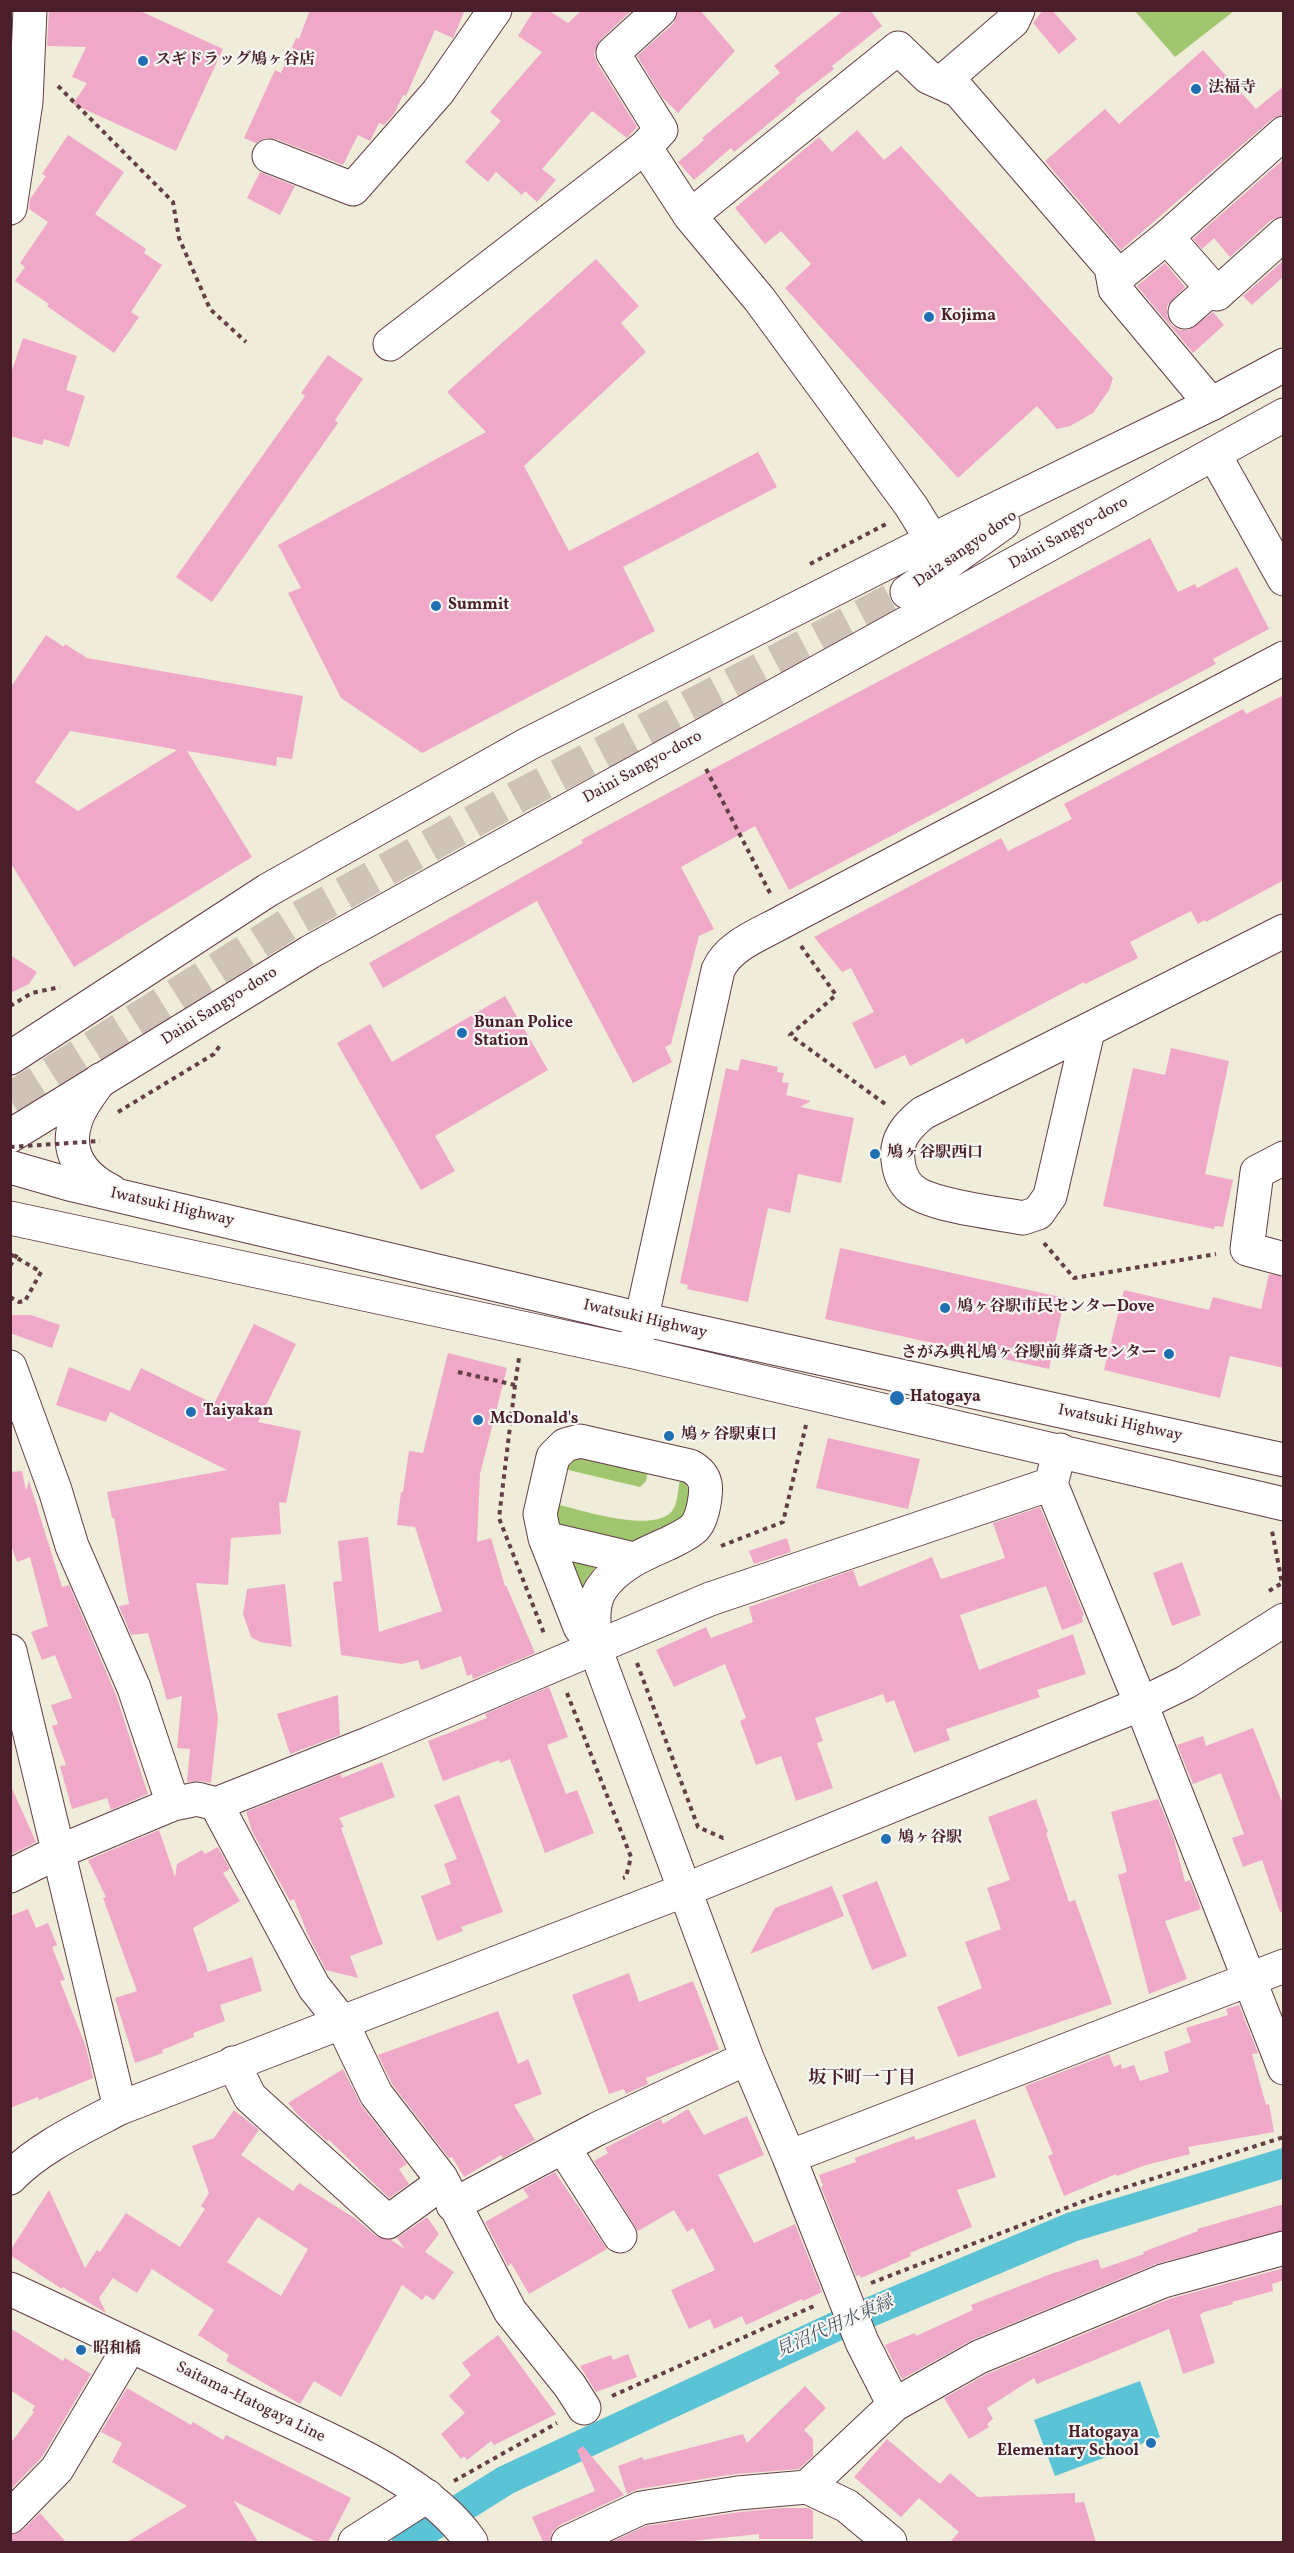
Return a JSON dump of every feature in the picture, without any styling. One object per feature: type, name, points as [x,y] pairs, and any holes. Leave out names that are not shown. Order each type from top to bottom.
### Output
[{"type":"main road","points":[[10,208],[26,102],[30,10]]},
{"type":"main road","points":[[269,156],[353,189],[438,92],[495,10]]},
{"type":"main road","points":[[390,344],[645,147],[661,130],[613,53],[660,10]]},
{"type":"main road","points":[[941,83],[1012,21],[1018,10]]},
{"type":"main road","points":[[690,216],[898,48],[928,77],[959,91],[967,99],[1111,267],[1115,289],[1211,404]]},
{"type":"main road","points":[[1114,280],[1167,237],[1284,133]]},
{"type":"main road","points":[[645,147],[690,216],[760,300],[911,506],[932,540]]},
{"type":"main road","points":[[1167,237],[1216,294],[1284,234]]},
{"type":"main road","points":[[1185,312],[1212,289]]},
{"type":"main road","points":[[10,1058],[268,890],[507,755],[932,540],[1211,404],[1284,365]]},
{"type":"main road","name":"Daini Sangyo-doro","points":[[10,1136],[310,952],[1284,415]]},
{"type":"main road","points":[[1214,454],[1284,579]]},
{"type":"main road","name":"Dai2 sangyo doro","points":[[1087,464],[907,592],[1111,511]]},
{"type":"main road","points":[[634,1352],[718,970],[723,958],[784,921],[1284,658]]},
{"type":"main road","points":[[1088,1031],[1050,1196],[1038,1213],[1023,1218],[927,1199],[912,1190],[901,1177],[897,1157],[901,1136],[910,1123],[923,1113],[1284,931]]},
{"type":"main road","points":[[100,1080],[76,1118],[71,1137],[76,1158],[87,1177],[120,1196]]},
{"type":"main road","points":[[1284,1158],[1257,1172],[1247,1249],[1284,1259]]},
{"type":"main road","name":"Iwatsuki Highway","points":[[10,1167],[120,1196],[641,1319],[1284,1460]]},
{"type":"main road","name":"Iwatsuki Highway","points":[[16,1233],[634,1352],[1060,1450],[1277,1514]]},
{"type":"main road","points":[[10,1367],[55,1490],[72,1546],[134,1688],[173,1804]]},
{"type":"main road","points":[[595,1648],[594,1604],[601,1589],[616,1572],[634,1559],[684,1536],[694,1528],[700,1520],[708,1490],[699,1470],[690,1466],[580,1441],[565,1445],[554,1458],[540,1514],[545,1538],[580,1627],[595,1648],[747,2058],[862,2342],[894,2405]]},
{"type":"main road","points":[[1060,1450],[1051,1484],[1141,1704],[1284,2068]]},
{"type":"main road","points":[[10,1876],[58,1852],[173,1804],[197,1799],[216,1804],[370,1743],[710,1599],[1051,1484]]},
{"type":"main road","points":[[545,1538],[634,1559]]},
{"type":"main road","points":[[10,2178],[69,2135],[120,2108],[685,1890],[1141,1704],[1186,1682],[1284,1620]]},
{"type":"main road","points":[[10,1651],[120,2108]]},
{"type":"main road","points":[[216,1804],[314,1987],[341,2021],[376,2094],[448,2194],[510,2311],[570,2386],[584,2408]]},
{"type":"main road","points":[[789,2157],[1284,1965]]},
{"type":"main road","points":[[233,2063],[250,2097],[388,2222],[448,2194],[563,2147],[747,2058]]},
{"type":"main road","points":[[563,2147],[620,2236]]},
{"type":"main road","points":[[807,2487],[894,2405],[979,2357],[1163,2281],[1284,2248]]},
{"type":"main road","name":"Saitama-Hatogaya Line","points":[[10,2289],[330,2441],[391,2473],[452,2524]]},
{"type":"main road","points":[[10,2517],[57,2469],[130,2346]]},
{"type":"main road","points":[[568,2542],[641,2508],[738,2493],[807,2487],[847,2506],[890,2542]]},
{"type":"main road","points":[[355,2542],[452,2524]]},
{"type":"path","points":[[28,56],[173,202],[179,238],[210,309],[246,342]]},
{"type":"path","points":[[114,1114],[214,1054]]},
{"type":"path","points":[[100,1141],[102,1135]]},
{"type":"path","points":[[10,1147],[100,1141]]},
{"type":"path","points":[[100,1141],[104,1147]]},
{"type":"path","points":[[1023,1218],[1074,1278],[1247,1249]]},
{"type":"path","points":[[10,1266],[16,1233]]},
{"type":"path","points":[[10,1254],[41,1272],[25,1301],[19,1302],[10,1297]]},
{"type":"path","points":[[519,1358],[499,1518],[631,1857],[626,1876],[615,1881]]},
{"type":"path","points":[[458,1372],[515,1385]]},
{"type":"path","points":[[717,1548],[783,1522],[807,1421]]},
{"type":"path","points":[[1262,1595],[1282,1583],[1277,1514]]},
{"type":"path","points":[[626,1634],[698,1827],[723,1838],[734,1834]]},
{"type":"green space","points":[[1135,11],[1234,11],[1175,57]]},
{"type":"green space","points":[[576,1458],[648,1472],[646,1481],[640,1487],[564,1469]]},
{"type":"green space","points":[[680,1479],[687,1487],[689,1498],[680,1521],[630,1544],[559,1531],[556,1504],[616,1518],[650,1520],[663,1518],[674,1508]]},
{"type":"green space","points":[[565,1556],[596,1566],[588,1577],[582,1593]]},
{"type":"water","points":[[1140,2381],[1160,2437],[1055,2476],[1034,2420]]},
{"type":"building","points":[[49,10],[138,10],[223,49],[176,151],[73,104],[87,83],[72,77],[86,47],[47,46]]},
{"type":"building","points":[[310,10],[465,10],[453,38],[435,30],[406,96],[403,95],[394,114],[384,125],[379,123],[370,141],[358,135],[343,165],[276,139],[266,138],[256,143],[244,138],[275,70],[281,73],[296,38],[299,39]]},
{"type":"building","points":[[534,10],[548,10],[568,23],[582,10],[632,10],[600,40],[594,54],[597,63],[637,127],[627,138],[592,111],[542,169],[556,180],[537,202],[525,191],[522,195],[496,172],[488,182],[465,162],[501,121],[490,112],[542,52],[518,36]]},
{"type":"building","points":[[678,10],[700,10],[735,51],[678,113],[662,97],[637,56],[673,24]]},
{"type":"building","points":[[844,10],[870,10],[882,26],[832,66],[834,69],[795,99],[796,101],[734,152],[731,148],[694,180],[678,162],[704,140],[702,138],[780,73],[774,66]]},
{"type":"building","points":[[1043,10],[1052,10],[1077,39],[1059,54],[1033,23]]},
{"type":"building","points":[[1203,50],[1256,109],[1284,86],[1284,115],[1272,119],[1121,250],[1045,161],[1105,109],[1119,124]]},
{"type":"building","points":[[857,130],[884,160],[901,146],[1113,378],[1109,390],[1093,413],[1070,426],[1057,429],[1037,406],[958,478],[785,288],[811,264],[781,231],[765,244],[735,208],[819,137],[832,152]]},
{"type":"building","points":[[68,135],[124,172],[95,214],[146,249],[144,253],[162,265],[131,312],[139,317],[114,353],[15,281],[25,267],[20,263],[48,222],[29,209],[30,199],[46,176],[42,174]]},
{"type":"building","points":[[1284,159],[1284,216],[1271,220],[1230,257],[1214,238],[1202,249],[1193,239]]},
{"type":"building","points":[[260,172],[295,186],[280,215],[247,198]]},
{"type":"building","points":[[596,259],[639,306],[621,323],[646,352],[524,466],[569,551],[758,452],[777,487],[623,567],[655,631],[422,753],[341,698],[288,593],[301,588],[278,545],[486,432],[447,392]]},
{"type":"building","points":[[1284,260],[1284,276],[1252,305],[1243,296]]},
{"type":"building","points":[[1165,263],[1185,287],[1167,306],[1167,315],[1171,325],[1180,330],[1189,330],[1213,312],[1224,325],[1193,353],[1137,286]]},
{"type":"building","points":[[23,338],[77,356],[66,390],[85,396],[69,447],[44,439],[42,445],[10,436],[10,376]]},
{"type":"building","points":[[328,355],[363,379],[335,420],[338,423],[212,602],[176,577],[305,396],[301,393]]},
{"type":"building","points":[[1150,538],[1178,592],[1195,584],[1197,588],[1237,567],[1269,629],[1213,659],[1216,664],[789,890],[755,826],[681,867],[714,929],[699,936],[671,1044],[665,1047],[672,1062],[633,1083],[537,901],[383,988],[369,963],[583,843],[581,840]]},
{"type":"building","points":[[46,635],[87,658],[303,696],[292,759],[277,757],[276,766],[187,751],[252,857],[74,967],[10,862],[10,688]],"holes":[[[70,731],[177,750],[78,811],[35,782]]]},
{"type":"building","points":[[1284,695],[1284,880],[1206,922],[1205,920],[1198,924],[1191,911],[1130,942],[1138,958],[1085,984],[1084,982],[966,1044],[963,1038],[910,1066],[905,1055],[875,1069],[852,1023],[874,1012],[851,968],[842,972],[814,937],[1001,838],[1008,851],[1072,819],[1064,804],[1243,709],[1246,714]]},
{"type":"building","points":[[10,955],[37,972],[29,984],[10,993]]},
{"type":"building","points":[[505,996],[548,1070],[435,1136],[455,1171],[421,1190],[337,1043],[370,1024],[392,1062]]},
{"type":"building","points":[[1171,1048],[1229,1061],[1205,1174],[1233,1180],[1223,1227],[1215,1226],[1214,1229],[1103,1206],[1133,1068],[1165,1075]]},
{"type":"building","points":[[741,1059],[778,1067],[777,1072],[784,1073],[782,1082],[789,1083],[786,1095],[811,1101],[800,1107],[854,1118],[841,1183],[798,1174],[790,1213],[768,1208],[748,1302],[687,1289],[688,1285],[680,1283],[726,1068],[738,1071]]},
{"type":"building","name":"鳩ヶ谷駅市民センターDove","points":[[840,1248],[1065,1298],[1049,1369],[825,1319]]},
{"type":"building","points":[[1269,1274],[1284,1277],[1284,1368],[1230,1356],[1220,1398],[1104,1370],[1124,1290],[1209,1310],[1213,1297],[1261,1309]]},
{"type":"building","points":[[10,1315],[31,1315],[60,1325],[52,1348],[10,1333]]},
{"type":"building","points":[[254,1324],[296,1344],[258,1422],[301,1431],[286,1503],[279,1502],[281,1534],[231,1538],[228,1585],[196,1583],[218,1718],[211,1783],[187,1782],[190,1749],[177,1748],[182,1696],[167,1700],[148,1633],[131,1635],[119,1606],[129,1604],[114,1518],[112,1518],[107,1492],[227,1470],[110,1412],[106,1422],[56,1405],[69,1367],[130,1391],[141,1368],[214,1404]]},
{"type":"building","points":[[448,1353],[507,1368],[480,1474],[477,1542],[491,1538],[505,1586],[535,1653],[473,1679],[472,1674],[467,1676],[461,1656],[421,1670],[418,1660],[402,1664],[341,1655],[333,1582],[342,1581],[338,1541],[368,1537],[379,1632],[442,1611],[415,1527],[397,1525],[409,1451],[423,1453]]},
{"type":"building","points":[[828,1438],[920,1459],[908,1509],[816,1488]]},
{"type":"building","points":[[22,1471],[26,1491],[29,1481],[62,1587],[69,1585],[116,1695],[148,1794],[111,1810],[107,1798],[72,1809],[60,1766],[66,1765],[52,1726],[58,1724],[51,1705],[72,1698],[55,1655],[42,1660],[31,1632],[48,1626],[30,1557],[17,1562],[10,1542],[10,1472]]},
{"type":"building","points":[[1040,1507],[1084,1615],[1082,1616],[1083,1622],[1062,1630],[1046,1586],[960,1615],[979,1670],[1073,1634],[1086,1674],[1037,1690],[1040,1697],[946,1729],[950,1740],[914,1753],[894,1700],[886,1703],[883,1694],[815,1718],[823,1741],[817,1743],[833,1788],[796,1801],[781,1756],[756,1765],[740,1721],[746,1718],[725,1664],[674,1687],[656,1650],[706,1627],[711,1638],[753,1622],[749,1607],[853,1570],[859,1587],[932,1557],[941,1579],[1005,1558],[993,1523]]},
{"type":"building","points":[[787,1538],[791,1552],[754,1564],[749,1551]]},
{"type":"building","points":[[1182,1562],[1201,1615],[1172,1626],[1153,1573]]},
{"type":"building","points":[[285,1584],[292,1647],[260,1642],[251,1637],[243,1614],[247,1589]]},
{"type":"building","points":[[549,1687],[568,1737],[547,1745],[566,1794],[577,1790],[594,1833],[545,1853],[510,1759],[500,1763],[499,1760],[443,1781],[428,1741],[487,1718],[485,1714]]},
{"type":"building","points":[[338,1695],[340,1735],[290,1754],[277,1714]]},
{"type":"building","points":[[1253,1728],[1284,1807],[1284,1911],[1280,1912],[1262,1860],[1243,1867],[1232,1838],[1244,1834],[1221,1773],[1193,1784],[1177,1745],[1203,1736],[1206,1746]]},
{"type":"building","points":[[382,1762],[395,1797],[339,1818],[383,1944],[350,1956],[358,1978],[326,1970],[308,1935],[294,1899],[290,1901],[252,1831],[246,1812],[341,1774],[342,1778]]},
{"type":"building","points":[[10,1784],[36,1842],[10,1855]]},
{"type":"building","points":[[459,1795],[503,1912],[461,1927],[463,1931],[437,1941],[421,1896],[451,1884],[444,1864],[457,1859],[434,1805]]},
{"type":"building","points":[[1036,1799],[1069,1902],[1075,1900],[1112,2004],[958,2057],[937,2007],[982,1988],[965,1942],[1001,1929],[987,1888],[1010,1880],[988,1817]]},
{"type":"building","points":[[1158,1799],[1174,1839],[1185,1882],[1190,1880],[1201,1909],[1165,1921],[1187,1979],[1149,1994],[1118,1875],[1127,1872],[1111,1812]]},
{"type":"building","points":[[159,1830],[175,1877],[177,1864],[202,1850],[205,1854],[218,1847],[230,1869],[223,1873],[240,1901],[193,1928],[208,1972],[252,1957],[262,1991],[220,2005],[225,2021],[193,2033],[194,2037],[162,2050],[163,2053],[135,2063],[115,1998],[137,1991],[103,1898],[106,1897],[88,1860]]},
{"type":"building","points":[[877,1881],[907,1956],[872,1970],[842,1895]]},
{"type":"building","points":[[832,1886],[844,1916],[750,1954],[775,1908]]},
{"type":"building","points":[[28,1909],[36,1928],[48,1923],[57,1945],[52,1947],[65,1980],[60,1981],[86,2047],[93,2078],[39,2100],[38,2097],[10,2108],[10,1916]]},
{"type":"building","points":[[629,1973],[639,2002],[693,1981],[719,2049],[646,2078],[648,2084],[626,2094],[624,2089],[609,2094],[572,1995]]},
{"type":"building","points":[[1239,2005],[1258,2053],[1252,2054],[1266,2105],[1269,2104],[1274,2132],[1188,2147],[1190,2154],[1146,2165],[1117,2176],[1116,2174],[1064,2196],[1048,2156],[1053,2154],[1025,2086],[1109,2054],[1114,2067],[1121,2064],[1122,2069],[1134,2065],[1140,2081],[1169,2072],[1164,2052],[1191,2042],[1186,2028],[1228,2015],[1226,2009]]},
{"type":"building","points":[[498,2011],[518,2064],[528,2059],[542,2094],[514,2105],[535,2140],[503,2158],[501,2155],[464,2177],[452,2157],[449,2158],[392,2084],[378,2055]]},
{"type":"building","points":[[343,2069],[361,2105],[407,2164],[399,2169],[409,2184],[389,2198],[329,2140],[327,2141],[297,2114],[288,2103]]},
{"type":"building","points":[[688,2109],[704,2135],[747,2116],[764,2155],[718,2175],[754,2243],[795,2224],[822,2292],[746,2325],[742,2316],[714,2329],[710,2319],[689,2329],[671,2290],[715,2270],[693,2228],[687,2232],[674,2210],[638,2231],[594,2161],[608,2153],[605,2148],[661,2119],[663,2124]]},
{"type":"building","points":[[234,2110],[259,2130],[241,2155],[293,2191],[299,2183],[356,2219],[376,2236],[391,2240],[405,2249],[397,2238],[427,2217],[439,2234],[425,2252],[454,2272],[434,2300],[426,2295],[422,2300],[402,2285],[341,2397],[314,2381],[300,2404],[226,2361],[229,2355],[198,2335],[214,2310],[152,2269],[137,2293],[113,2278],[99,2298],[106,2313],[63,2287],[62,2289],[10,2255],[10,2251],[49,2190],[85,2268],[97,2250],[100,2252],[126,2213],[180,2247],[205,2209],[201,2206],[209,2193],[192,2146],[214,2138]],"holes":[[[258,2217],[308,2249],[281,2296],[227,2262]]]},
{"type":"building","points":[[975,2119],[996,2177],[957,2190],[972,2227],[910,2253],[911,2256],[861,2278],[860,2275],[856,2276],[821,2187],[823,2186],[819,2175],[856,2162],[855,2158],[914,2136],[916,2140]]},
{"type":"building","points":[[555,2172],[607,2249],[529,2294],[511,2263],[508,2266],[485,2222],[529,2197],[523,2189]]},
{"type":"building","points":[[1284,2204],[1284,2230],[1156,2264],[972,2340],[902,2379],[885,2345],[915,2333],[916,2336],[973,2310],[971,2305],[1051,2274],[1098,2259],[1101,2269],[1144,2254],[1143,2252],[1198,2231],[1197,2229]]},
{"type":"building","points":[[1284,2268],[1284,2280],[1272,2284],[1273,2291],[1232,2302],[1233,2304],[1200,2315],[1215,2363],[1183,2374],[1169,2329],[1037,2384],[1034,2378],[987,2408],[993,2419],[987,2424],[989,2427],[969,2439],[944,2398],[987,2374],[1169,2299]]},
{"type":"building","points":[[10,2328],[63,2361],[65,2358],[91,2374],[42,2457],[10,2490],[10,2444],[34,2412],[32,2411],[35,2406],[10,2390]]},
{"type":"building","points":[[498,2335],[556,2414],[494,2445],[491,2441],[467,2460],[464,2456],[461,2459],[441,2434],[465,2413],[449,2396],[471,2375],[462,2363]]},
{"type":"building","points":[[628,2354],[637,2377],[596,2392],[580,2366],[611,2355],[613,2360]]},
{"type":"building","points":[[805,2386],[826,2408],[804,2430],[813,2439],[813,2456],[799,2469],[735,2474],[638,2489],[627,2494],[618,2466],[642,2457],[644,2460],[743,2434],[747,2443]]},
{"type":"building","points":[[127,2388],[191,2425],[193,2422],[223,2440],[226,2435],[351,2498],[328,2542],[317,2542],[234,2501],[258,2542],[127,2542],[187,2506],[112,2462],[122,2443],[101,2432]]},
{"type":"building","points":[[887,2439],[940,2484],[950,2473],[978,2497],[1075,2493],[1075,2503],[1084,2502],[1096,2542],[950,2542],[959,2532],[919,2498],[901,2517],[854,2477]]},
{"type":"building","points":[[583,2446],[624,2495],[560,2525],[552,2532],[550,2542],[543,2542],[532,2517],[595,2491],[577,2450]]},
{"type":"building","points":[[781,2508],[808,2508],[813,2511],[813,2539],[759,2539],[759,2534],[683,2542],[611,2542],[646,2526]]},
{"type":"building","points":[[40,2513],[66,2542],[10,2542],[10,2535],[23,2530]]},
{"type":"waterway","name":"見沼代用水東縁","points":[[407,2542],[506,2480],[837,2326],[1072,2227],[1284,2163]]},
{"type":"tunnel","points":[[10,1099],[290,923],[519,796],[907,592]]},
{"type":"place","name":"スギドラッグ鳩ヶ谷店","points":[[143,61]]},
{"type":"place","name":"法福寺","points":[[1196,89]]},
{"type":"place","name":"Kojima","points":[[929,317]]},
{"type":"place","name":"Summit","points":[[436,606]]},
{"type":"place","name":"Bunan Police Station","points":[[462,1033]]},
{"type":"place","name":"鳩ヶ谷駅西口","points":[[875,1154]]},
{"type":"place","name":"鳩ヶ谷駅市民センターDove","points":[[945,1308]]},
{"type":"place","name":"さがみ典礼鳩ヶ谷駅前葬斎センター","points":[[1169,1354]]},
{"type":"place","name":"Hatogaya","points":[[897,1398]]},
{"type":"place","name":"Taiyakan","points":[[191,1412]]},
{"type":"place","name":"McDonald's","points":[[478,1420]]},
{"type":"place","name":"鳩ヶ谷駅東口","points":[[669,1436]]},
{"type":"place","name":"鳩ヶ谷駅","points":[[886,1839]]},
{"type":"place","name":"昭和橋","points":[[81,2350]]},
{"type":"place","name":"Hatogaya Elementary School","points":[[1151,2443]]},
{"type":"district","name":"坂下町一丁目","points":[[862,2080]]}]
